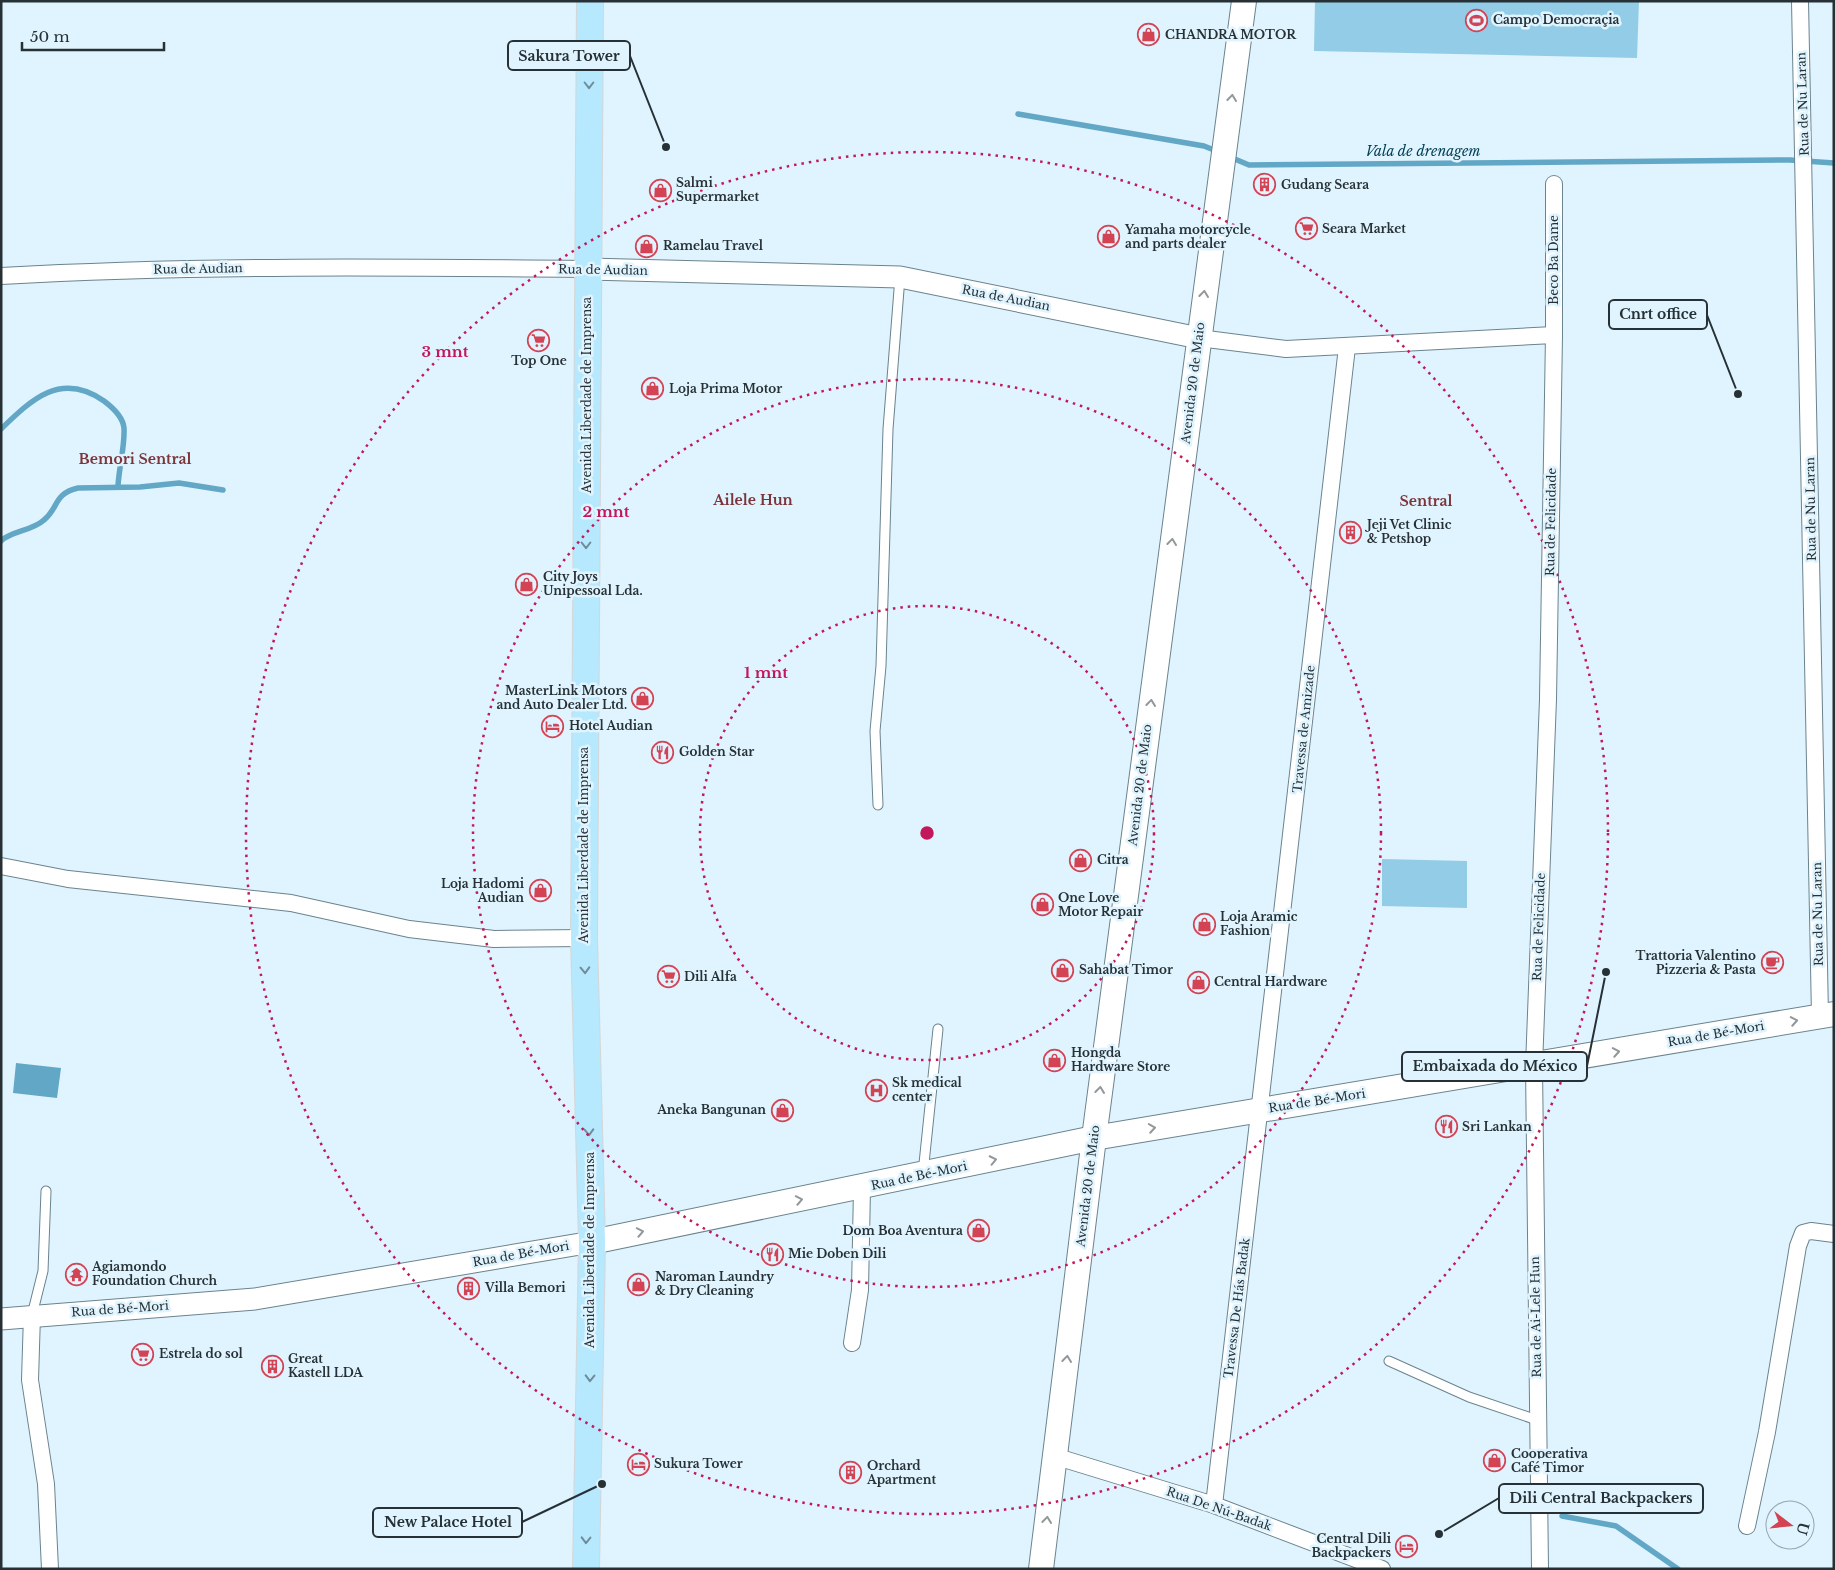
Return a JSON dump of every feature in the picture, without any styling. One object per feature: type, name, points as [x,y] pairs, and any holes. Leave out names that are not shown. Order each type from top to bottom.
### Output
[{"type":"main road","name":"Avenida Liberdade de Imprensa","points":[[587,1569],[592,1242],[584,938],[590,1]]},
{"type":"main road","name":"Avenida 20 de Maio","points":[[1041,1569],[1094,1138],[1220,171],[1226,146],[1244,1]]},
{"type":"main road","name":"Rua de Bé-Mori","points":[[592,1242],[862,1188],[1094,1138],[1534,1066],[1827,1015]]},
{"type":"street","name":"Rua de Nu Laran","points":[[1800,1],[1827,1015]]},
{"type":"street","name":"Beco Ba Dame","points":[[1554,184],[1554,335]]},
{"type":"street","name":"Rua de Audian","points":[[1,276],[80,271],[326,266],[588,269],[900,277],[1199,338]]},
{"type":"street","points":[[1199,338],[1286,349],[1554,335]]},
{"type":"street","name":"Rua de Felicidade","points":[[1534,1066],[1548,699],[1554,335]]},
{"type":"street","name":"Travessa de Amizade","points":[[1261,1110],[1347,347]]},
{"type":"street","points":[[1,866],[68,879],[291,903],[409,929],[494,940],[584,938]]},
{"type":"street","name":"Rua de Ai-Lele Hun","points":[[1534,1066],[1540,1569]]},
{"type":"street","name":"Travessa De Hás Badak","points":[[1214,1505],[1261,1110]]},
{"type":"street","points":[[852,1342],[860,1290],[862,1188]]},
{"type":"street","points":[[1747,1526],[1767,1432],[1798,1246],[1803,1233],[1811,1231],[1834,1234]]},
{"type":"street","name":"Rua de Bé-Mori","points":[[1,1319],[32,1315],[255,1299],[592,1242]]},
{"type":"street","points":[[32,1315],[30,1380],[46,1484],[50,1569]]},
{"type":"street","name":"Rua De Nú-Badak","points":[[1054,1456],[1214,1505],[1377,1568]]},
{"type":"lane","points":[[878,805],[875,731],[881,666],[888,429],[900,277]]},
{"type":"lane","points":[[923,1174],[938,1029]]},
{"type":"lane","points":[[32,1315],[43,1272],[46,1191]]},
{"type":"lane","points":[[1389,1361],[1469,1397],[1537,1420]]},
{"type":"shaded area","name":"Campo Democraçia","points":[[1315,1],[1639,1],[1637,58],[1314,51]]},
{"type":"shaded area","points":[[1382,859],[1467,861],[1467,908],[1382,906]]},
{"type":"shaded area","points":[[16,1063],[61,1068],[57,1098],[13,1093]]},
{"type":"waterway","name":"Vala de drenagem","points":[[1018,114],[1204,146],[1219,152]]},
{"type":"waterway","name":"Vala de drenagem","points":[[1230,157],[1249,165],[1790,160],[1834,163]]},
{"type":"waterway","points":[[1,429],[24,408],[48,392],[74,388],[88,392],[110,406],[123,424],[124,442],[118,486]]},
{"type":"waterway","points":[[1,541],[10,535],[39,524],[49,515],[64,494],[78,488],[140,487],[179,483],[223,490]]},
{"type":"waterway","points":[[1562,1516],[1616,1526],[1678,1569]]},
{"type":"place","name":"Campo Democraçia","points":[[1477,20]]},
{"type":"place","name":"CHANDRA MOTOR","points":[[1149,35]]},
{"type":"place","name":"Sakura Tower","points":[[666,147]]},
{"type":"place","name":"Gudang Seara","points":[[1265,185]]},
{"type":"place","name":"Salmi Supermarket","points":[[660,190]]},
{"type":"place","name":"Seara Market","points":[[1306,229]]},
{"type":"place","name":"Yamaha motorcycle and parts dealer","points":[[1109,237]]},
{"type":"place","name":"Ramelau Travel","points":[[647,246]]},
{"type":"place","name":"Top One","points":[[539,340]]},
{"type":"place","name":"Loja Prima Motor","points":[[653,389]]},
{"type":"place","name":"Cnrt office","points":[[1738,394]]},
{"type":"place","name":"Jeji Vet Clinic & Petshop","points":[[1351,532]]},
{"type":"place","name":"City Joys Unipessoal Lda.","points":[[527,584]]},
{"type":"place","name":"MasterLink Motors and Auto Dealer Ltd.","points":[[643,698]]},
{"type":"place","name":"Hotel Audian","points":[[553,726]]},
{"type":"place","name":"Golden Star","points":[[663,752]]},
{"type":"place","name":"Citra","points":[[1081,860]]},
{"type":"place","name":"Loja Hadomi Audian","points":[[540,891]]},
{"type":"place","name":"One Love Motor Repair","points":[[1042,905]]},
{"type":"place","name":"Loja Aramic Fashion","points":[[1204,924]]},
{"type":"place","name":"Trattoria Valentino Pizzeria & Pasta","points":[[1772,963]]},
{"type":"place","name":"Sahabat Timor","points":[[1063,970]]},
{"type":"place","name":"Embaixada do México","points":[[1606,972]]},
{"type":"place","name":"Dili Alfa","points":[[668,977]]},
{"type":"place","name":"Central Hardware","points":[[1198,982]]},
{"type":"place","name":"Hongda Hardware Store","points":[[1055,1060]]},
{"type":"place","name":"Sk medical center","points":[[876,1090]]},
{"type":"place","name":"Aneka Bangunan","points":[[782,1110]]},
{"type":"place","name":"Sri Lankan","points":[[1446,1127]]},
{"type":"place","name":"Dom Boa Aventura","points":[[979,1231]]},
{"type":"place","name":"Mie Doben Dili","points":[[772,1254]]},
{"type":"place","name":"Agiamondo Foundation Church","points":[[76,1274]]},
{"type":"place","name":"Naroman Laundry & Dry Cleaning","points":[[639,1284]]},
{"type":"place","name":"Villa Bemori","points":[[469,1288]]},
{"type":"place","name":"Estrela do sol","points":[[143,1354]]},
{"type":"place","name":"Great Kastell LDA","points":[[272,1366]]},
{"type":"place","name":"Cooperativa Café Timor","points":[[1495,1461]]},
{"type":"place","name":"Sukura Tower","points":[[638,1464]]},
{"type":"place","name":"Orchard Apartment","points":[[851,1473]]},
{"type":"place","name":"New Palace Hotel","points":[[602,1484]]},
{"type":"place","name":"Dili Central Backpackers","points":[[1439,1534]]},
{"type":"place","name":"Central Dili Backpackers","points":[[1407,1546]]},
{"type":"district","name":"Bemori Sentral","points":[[135,459]]},
{"type":"district","name":"Ailele Hun","points":[[753,500]]},
{"type":"district","name":"Sentral","points":[[1426,501]]}]
